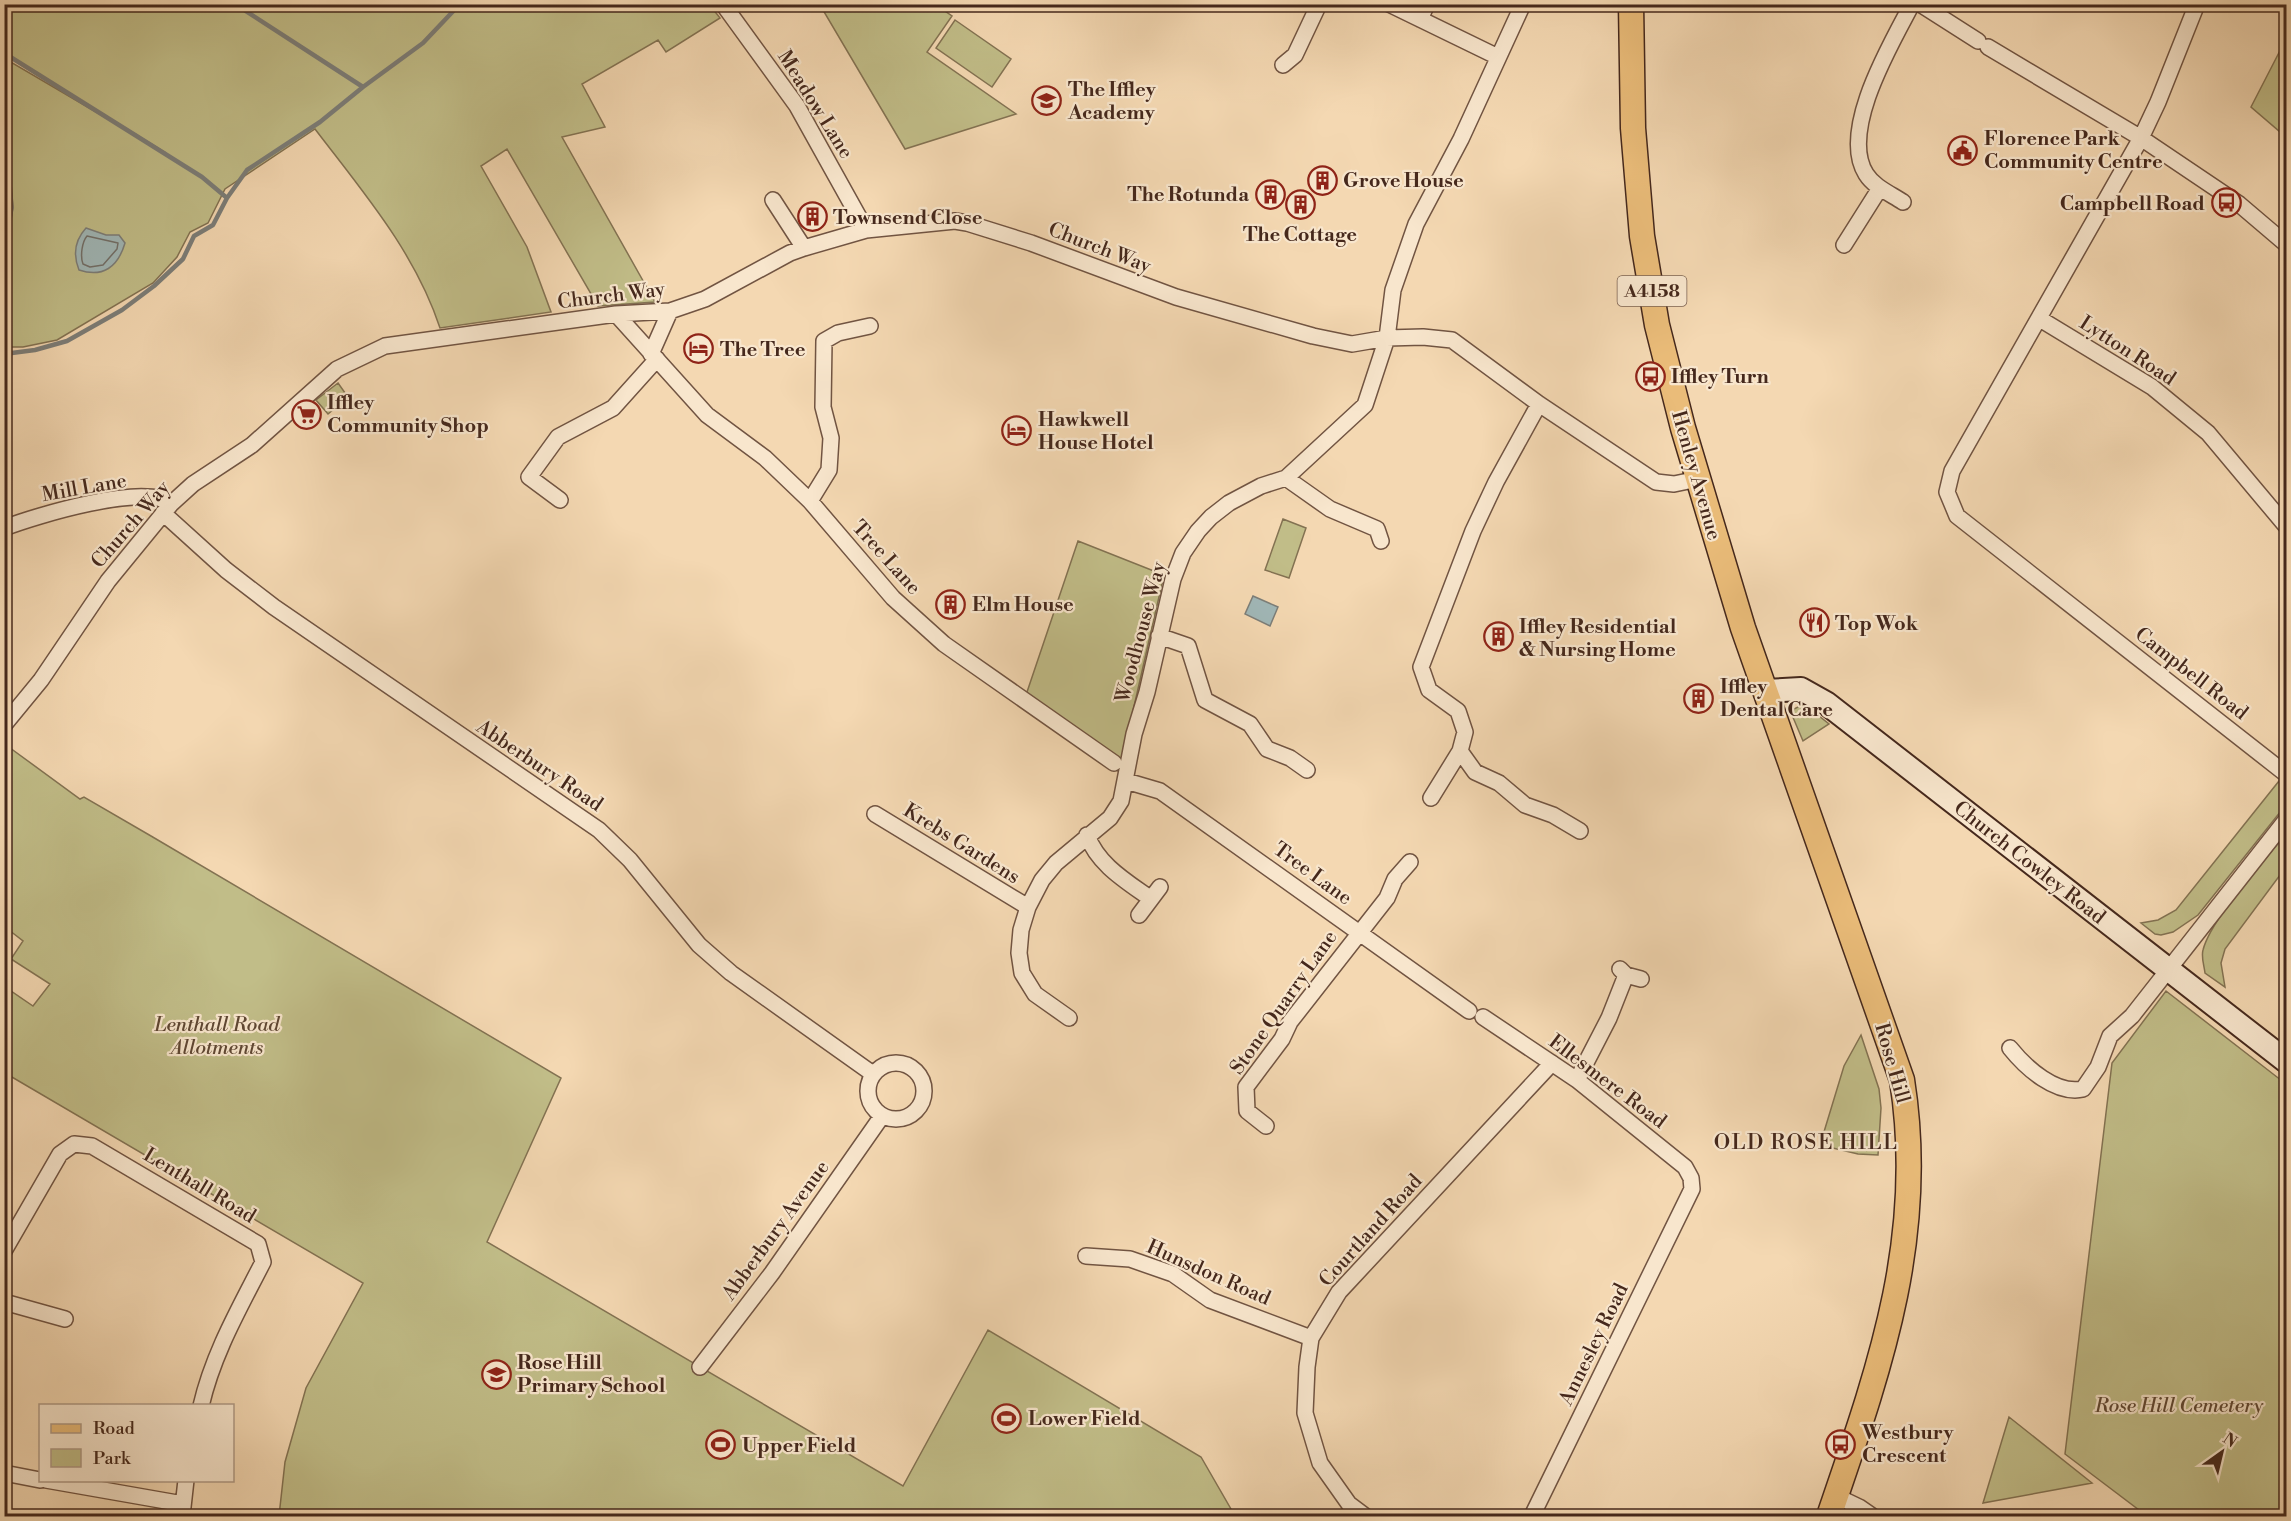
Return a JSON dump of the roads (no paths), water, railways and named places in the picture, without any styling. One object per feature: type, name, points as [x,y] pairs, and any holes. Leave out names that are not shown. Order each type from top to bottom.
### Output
[{"type":"main road","name":"Henley Avenue","points":[[1631,4],[1633,128],[1642,236],[1658,325],[1683,428],[1724,569],[1765,691]]},
{"type":"main road","name":"Church Cowley Road","points":[[1765,691],[1801,689],[1826,703],[2286,1061]]},
{"type":"main road","name":"Rose Hill","points":[[1765,691],[1902,1080],[1908,1119],[1908,1212],[1894,1306],[1863,1416],[1832,1506]]},
{"type":"street","name":"Meadow Lane","points":[[723,4],[797,106],[866,230]]},
{"type":"street","points":[[1283,65],[1295,56],[1319,4]]},
{"type":"street","points":[[1389,4],[1498,57]]},
{"type":"street","points":[[1420,20],[1427,4]]},
{"type":"street","points":[[1523,4],[1461,139],[1416,224],[1393,290],[1387,338],[1423,337],[1452,340],[1539,404],[1656,482],[1674,484],[1698,479]]},
{"type":"street","points":[[1903,202],[1880,188],[1867,176],[1859,161],[1858,142],[1869,94],[1884,56],[1912,4]]},
{"type":"street","points":[[1920,4],[2141,138],[2239,204],[2286,244]]},
{"type":"street","name":"Campbell Road","points":[[2197,4],[2141,138],[1952,471],[1947,492],[1957,516],[2286,774]]},
{"type":"street","points":[[1844,245],[1880,188]]},
{"type":"street","points":[[773,200],[804,248]]},
{"type":"street","name":"Church Way","points":[[4,725],[41,680],[108,581],[167,509],[193,484],[252,445],[337,369],[385,346],[616,314],[670,311],[705,299],[790,253],[804,248],[866,230],[955,221],[1031,243],[1176,297],[1313,336],[1352,344],[1387,338]]},
{"type":"street","points":[[560,500],[529,477],[558,437],[613,408],[654,356],[670,311]]},
{"type":"street","name":"Tree Lane","points":[[616,314],[707,415],[765,458],[810,501],[893,598],[944,644],[1114,763]]},
{"type":"street","name":"Lytton Road","points":[[2040,319],[2152,387],[2200,426],[2286,526]]},
{"type":"street","points":[[810,501],[829,470],[831,438],[823,407],[824,341],[838,333],[870,326]]},
{"type":"street","name":"Woodhouse Way","points":[[1068,1018],[1035,994],[1022,973],[1019,952],[1021,930],[1028,907],[1042,880],[1056,863],[1110,818],[1121,801],[1134,734],[1180,561],[1198,531],[1211,517],[1229,503],[1261,486],[1286,478],[1365,405],[1387,338]]},
{"type":"street","points":[[1431,798],[1460,751],[1465,732],[1458,711],[1429,690],[1421,667],[1473,531],[1496,482],[1539,404]]},
{"type":"street","points":[[1286,478],[1329,509],[1377,529],[1381,541]]},
{"type":"street","name":"Mill Lane","points":[[4,528],[61,510],[132,498],[166,499],[167,509]]},
{"type":"street","name":"Abberbury Road","points":[[167,509],[226,570],[274,607],[599,831],[630,860],[699,945],[731,973],[873,1074]]},
{"type":"street","points":[[1159,636],[1188,646],[1205,700],[1250,724],[1267,749],[1290,758],[1306,770]]},
{"type":"street","points":[[1460,751],[1475,772],[1499,783],[1525,805],[1553,814],[1580,831]]},
{"type":"street","name":"Tree Lane","points":[[1126,781],[1160,790],[1476,1014]]},
{"type":"street","name":"Krebs Gardens","points":[[875,814],[1028,907]]},
{"type":"street","points":[[2010,1048],[2019,1060],[2056,1087],[2073,1091],[2083,1089],[2098,1067],[2110,1036],[2132,1016],[2286,820]]},
{"type":"street","points":[[1087,835],[1093,851],[1107,867],[1155,893],[1139,915]]},
{"type":"street","name":"Stone Quarry Lane","points":[[1266,1126],[1247,1111],[1246,1087],[1282,1039],[1290,1022],[1387,898],[1395,879],[1410,862]]},
{"type":"street","points":[[1577,1080],[1629,974]]},
{"type":"street","name":"Ellesmere Road","points":[[1476,1014],[1577,1080],[1685,1167],[1691,1178],[1692,1189]]},
{"type":"street","points":[[887,1063],[905,1064],[920,1075],[923,1084],[924,1093],[917,1110],[900,1119],[882,1116],[874,1110],[867,1092],[868,1082],[873,1074],[887,1063]]},
{"type":"street","name":"Courtland Road","points":[[1365,1516],[1349,1504],[1320,1463],[1305,1413],[1311,1338],[1339,1292],[1552,1063]]},
{"type":"street","name":"Abberbury Avenue","points":[[700,1367],[772,1273],[882,1116]]},
{"type":"street","name":"Lenthall Road","points":[[4,1251],[60,1154],[74,1144],[92,1146],[258,1244],[263,1262],[221,1346],[207,1381],[201,1404]]},
{"type":"street","name":"Annesley Road","points":[[1532,1516],[1692,1189]]},
{"type":"street","name":"Hunsdon Road","points":[[1086,1256],[1130,1259],[1173,1274],[1210,1300],[1311,1338]]},
{"type":"street","points":[[4,1302],[65,1319]]},
{"type":"street","points":[[4,1473],[39,1479]]},
{"type":"street","points":[[55,1482],[182,1510],[186,1482]]},
{"type":"street","points":[[1832,1506],[1859,1507],[1872,1516]]},
{"type":"water","points":[[4,111],[13,208],[5,255],[4,255]]},
{"type":"water","points":[[86,228],[106,235],[119,235],[125,243],[114,264],[95,273],[79,270],[76,259],[79,238]]},
{"type":"water","points":[[1253,596],[1278,607],[1270,626],[1245,614]]},
{"type":"waterway","points":[[235,4],[363,87],[423,43],[460,4]]},
{"type":"waterway","points":[[4,53],[202,177],[227,198],[247,170],[320,122],[363,87]]},
{"type":"waterway","points":[[4,354],[35,350],[67,341],[122,310],[154,286],[183,259],[194,236],[213,225],[227,198]]},
{"type":"place","name":"The Iffley Academy","points":[[1047,100]]},
{"type":"place","name":"Florence Park Community Centre","points":[[1963,150]]},
{"type":"place","name":"Grove House","points":[[1322,180]]},
{"type":"place","name":"The Rotunda","points":[[1270,194]]},
{"type":"place","name":"Campbell Road","points":[[2226,203]]},
{"type":"place","name":"The Cottage","points":[[1300,204]]},
{"type":"place","name":"Townsend Close","points":[[812,217]]},
{"type":"place","name":"The Tree","points":[[699,349]]},
{"type":"place","name":"Iffley Turn","points":[[1650,376]]},
{"type":"place","name":"Iffley Community Shop","points":[[306,414]]},
{"type":"place","name":"Hawkwell House Hotel","points":[[1017,431]]},
{"type":"place","name":"Elm House","points":[[951,604]]},
{"type":"place","name":"Top Wok","points":[[1814,623]]},
{"type":"place","name":"Iffley Residential & Nursing Home","points":[[1498,637]]},
{"type":"place","name":"Iffley Dental Care","points":[[1699,698]]},
{"type":"place","name":"Rose Hill Primary School","points":[[496,1374]]},
{"type":"place","name":"Lower Field","points":[[1007,1418]]},
{"type":"place","name":"Westbury Crescent","points":[[1841,1444]]},
{"type":"place","name":"Upper Field","points":[[721,1445]]},
{"type":"district","name":"OLD ROSE HILL","points":[[1806,1142]]},
{"type":"park label","name":"Lenthall Road Allotments","points":[[217,1036]]},
{"type":"park label","name":"Rose Hill Cemetery","points":[[2179,1405]]}]
